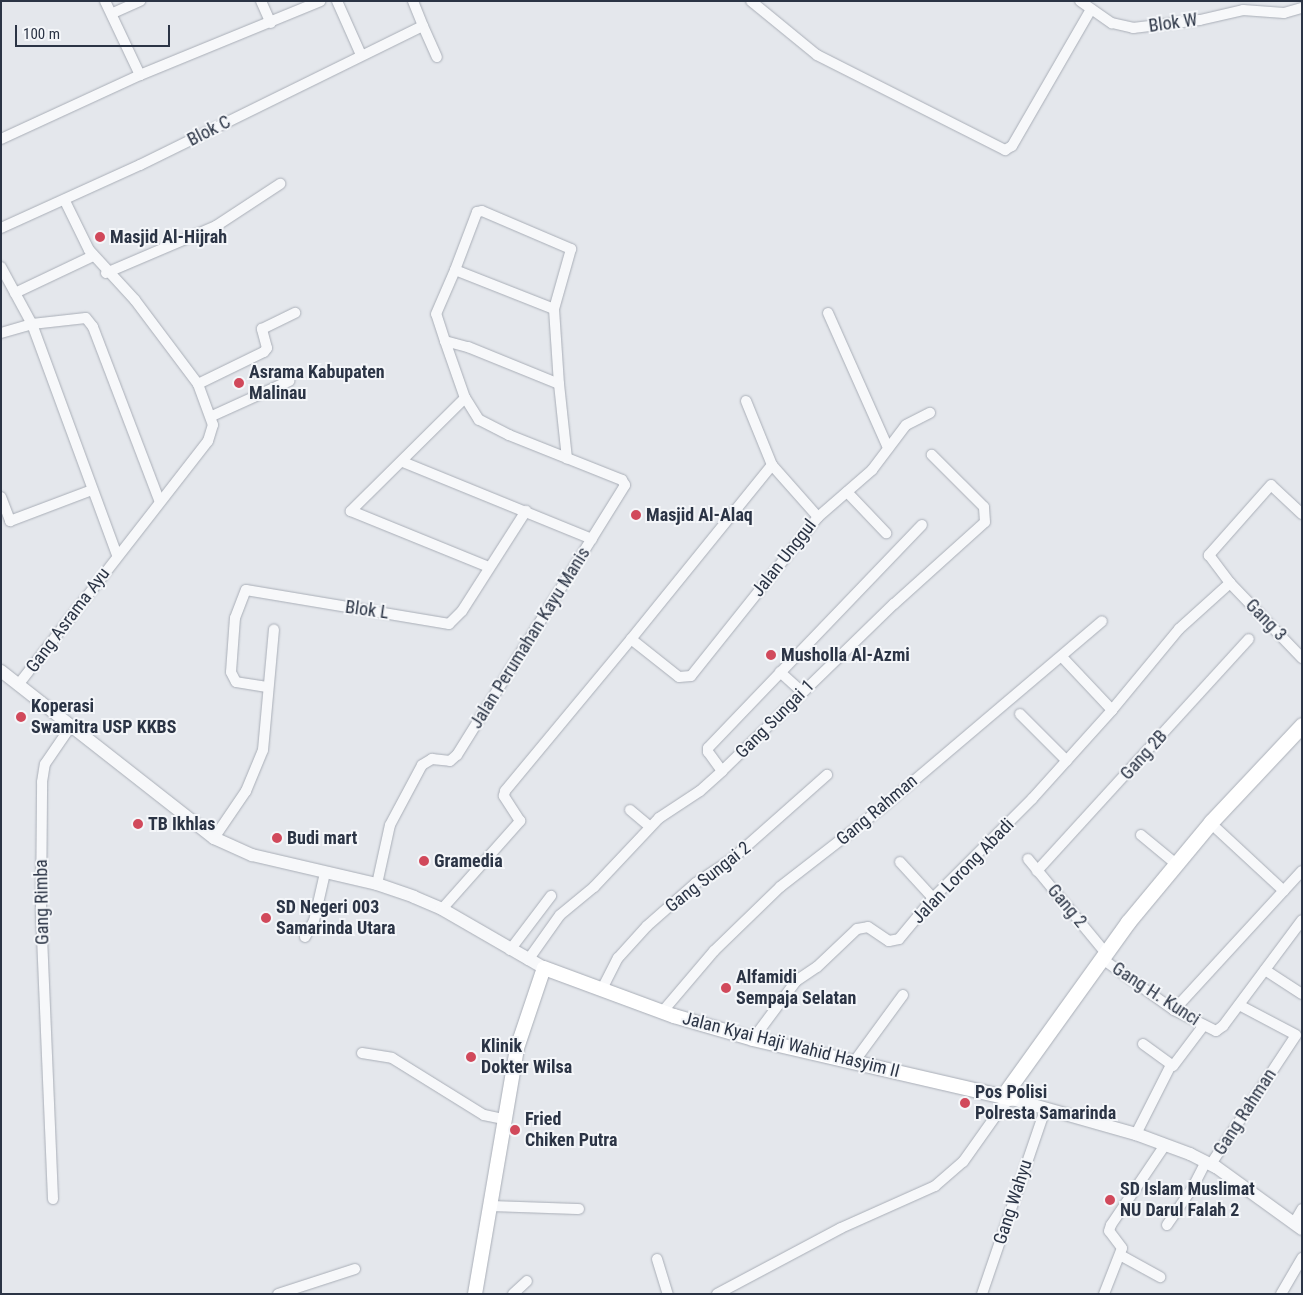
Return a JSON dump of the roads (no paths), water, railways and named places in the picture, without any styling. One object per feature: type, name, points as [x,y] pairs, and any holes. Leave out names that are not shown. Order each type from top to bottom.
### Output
[{"type":"main road","points":[[1007,1100],[1104,958],[1176,864],[1302,724]]},
{"type":"main road","points":[[1104,958],[1217,829],[1302,736]]},
{"type":"main road","name":"Jalan Kyai Haji Wahid Hasyim II","points":[[544,968],[663,1011],[753,1039],[1007,1100]]},
{"type":"main road","points":[[475,1294],[503,1119],[523,1028],[544,968]]},
{"type":"street","points":[[105,1],[113,13],[140,75]]},
{"type":"street","points":[[113,13],[140,1]]},
{"type":"street","points":[[261,1],[271,23]]},
{"type":"street","points":[[1,139],[140,75],[271,23],[320,1]]},
{"type":"street","points":[[337,1],[361,54]]},
{"type":"street","points":[[413,1],[419,28],[437,57]]},
{"type":"street","points":[[751,1],[817,55],[1005,150],[1012,146],[1091,9]]},
{"type":"street","name":"Blok W","points":[[1080,1],[1112,23],[1133,28],[1200,20],[1243,10],[1284,14],[1302,8]]},
{"type":"street","name":"Blok C","points":[[1,228],[65,201],[361,54],[419,28]]},
{"type":"street","points":[[106,273],[216,226],[280,184]]},
{"type":"street","points":[[65,201],[93,256],[106,273],[134,300],[198,384],[212,416],[289,381]]},
{"type":"street","name":"Jalan Perumahan Kayu Manis","points":[[376,884],[390,826],[422,765],[428,760],[446,762],[454,759],[625,485],[622,480],[509,435],[479,420],[464,398],[436,314],[455,270],[474,215],[482,211],[571,248],[554,309]]},
{"type":"street","points":[[15,293],[93,256]]},
{"type":"street","points":[[1,267],[32,324],[117,555]]},
{"type":"street","points":[[455,270],[554,309],[559,384],[568,459]]},
{"type":"street","points":[[198,384],[264,352],[267,348],[262,329],[295,313]]},
{"type":"street","points":[[828,313],[888,448]]},
{"type":"street","points":[[1,333],[32,324],[83,317],[90,323],[159,500]]},
{"type":"street","points":[[445,341],[468,347],[559,384]]},
{"type":"street","points":[[464,398],[403,462],[351,511],[489,566],[526,511]]},
{"type":"street","name":"Jalan Unggul","points":[[632,639],[679,677],[691,676],[818,517],[772,465],[746,401]]},
{"type":"street","points":[[818,517],[872,470],[906,425],[930,413]]},
{"type":"street","name":"Gang Asrama Ayu","points":[[18,684],[159,500],[208,441],[212,416]]},
{"type":"street","name":"Gang Sungai 1","points":[[528,960],[560,915],[594,887],[650,827],[673,805],[700,791],[722,772],[802,692],[985,522],[984,507],[932,455]]},
{"type":"street","points":[[403,462],[592,539]]},
{"type":"street","points":[[442,909],[520,821],[504,796],[505,791],[632,639],[772,465]]},
{"type":"street","name":"Gang 3","points":[[1302,514],[1271,485],[1211,550],[1211,561],[1302,658]]},
{"type":"street","points":[[1,497],[10,521],[92,490]]},
{"type":"street","points":[[847,492],[886,532]]},
{"type":"street","points":[[722,772],[708,752],[708,748],[922,525]]},
{"type":"street","name":"Blok L","points":[[267,687],[236,682],[232,676],[235,618],[246,590],[374,609],[441,623],[455,621],[489,566]]},
{"type":"street","name":"Jalan Lorong Abadi","points":[[753,1039],[796,981],[824,961],[857,929],[868,927],[889,941],[895,941],[933,898],[1066,761],[1112,710],[1179,629],[1230,583]]},
{"type":"street","name":"Gang Rahman","points":[[663,1011],[714,951],[780,888],[876,812],[1062,657],[1102,621]]},
{"type":"street","points":[[214,838],[246,791],[263,750],[267,687],[274,630]]},
{"type":"street","name":"Gang 2B","points":[[1038,871],[1249,639]]},
{"type":"street","points":[[1062,657],[1112,710]]},
{"type":"street","name":"Jalan Kyai Haji Wahid Hasyim II","points":[[1,671],[214,838],[252,855],[376,884],[442,909],[544,968]]},
{"type":"street","points":[[780,672],[802,692]]},
{"type":"street","points":[[1020,714],[1066,761]]},
{"type":"street","name":"Gang Rimba","points":[[53,1199],[41,909],[42,782],[45,764],[71,726]]},
{"type":"street","name":"Gang Sungai 2","points":[[602,989],[618,958],[647,926],[696,883],[732,859],[827,775]]},
{"type":"street","points":[[630,810],[650,827]]},
{"type":"street","points":[[1217,829],[1284,890]]},
{"type":"street","points":[[1141,835],[1176,864]]},
{"type":"street","name":"Gang 2","points":[[1028,859],[1104,958]]},
{"type":"street","points":[[900,862],[933,898]]},
{"type":"street","points":[[1174,1010],[1302,871]]},
{"type":"street","points":[[306,937],[314,921],[325,873]]},
{"type":"street","points":[[510,950],[551,896]]},
{"type":"street","points":[[1136,1134],[1171,1066],[1176,1064],[1207,1027],[1220,1029],[1302,920]]},
{"type":"street","name":"Gang H. Kunci","points":[[1104,958],[1174,1010],[1207,1027]]},
{"type":"street","points":[[1264,970],[1302,994]]},
{"type":"street","points":[[854,1062],[903,995]]},
{"type":"street","name":"Gang Rahman","points":[[1167,1225],[1194,1188],[1296,1035],[1239,1005]]},
{"type":"street","points":[[1143,1044],[1171,1066]]},
{"type":"street","points":[[362,1054],[392,1058],[484,1115],[503,1119]]},
{"type":"street","points":[[717,1294],[841,1228],[940,1183],[968,1156],[1007,1100],[1136,1134],[1209,1163],[1298,1226],[1302,1209]]},
{"type":"street","name":"Gang Wahyu","points":[[982,1294],[1045,1110]]},
{"type":"street","points":[[1104,1294],[1120,1256],[1122,1245],[1111,1234],[1111,1224],[1165,1145]]},
{"type":"street","points":[[489,1206],[580,1209]]},
{"type":"street","points":[[1120,1256],[1160,1277]]},
{"type":"street","points":[[1282,1294],[1302,1258]]},
{"type":"street","points":[[658,1259],[668,1294]]},
{"type":"street","points":[[278,1294],[355,1269]]},
{"type":"street","points":[[513,1294],[527,1280]]},
{"type":"place","name":"Masjid Al-Hijrah","points":[[100,237]]},
{"type":"place","name":"Asrama Kabupaten Malinau","points":[[239,383]]},
{"type":"place","name":"Masjid Al-Alaq","points":[[636,515]]},
{"type":"place","name":"Musholla Al-Azmi","points":[[771,655]]},
{"type":"place","name":"Koperasi Swamitra USP KKBS","points":[[21,717]]},
{"type":"place","name":"TB Ikhlas","points":[[138,824]]},
{"type":"place","name":"Budi mart","points":[[277,838]]},
{"type":"place","name":"Gramedia","points":[[424,861]]},
{"type":"place","name":"SD Negeri 003 Samarinda Utara","points":[[266,918]]},
{"type":"place","name":"Alfamidi Sempaja Selatan","points":[[726,988]]},
{"type":"place","name":"Klinik Dokter Wilsa","points":[[471,1057]]},
{"type":"place","name":"Pos Polisi Polresta Samarinda","points":[[965,1103]]},
{"type":"place","name":"Fried Chiken Putra","points":[[515,1130]]},
{"type":"place","name":"SD Islam Muslimat NU Darul Falah 2","points":[[1110,1200]]}]
